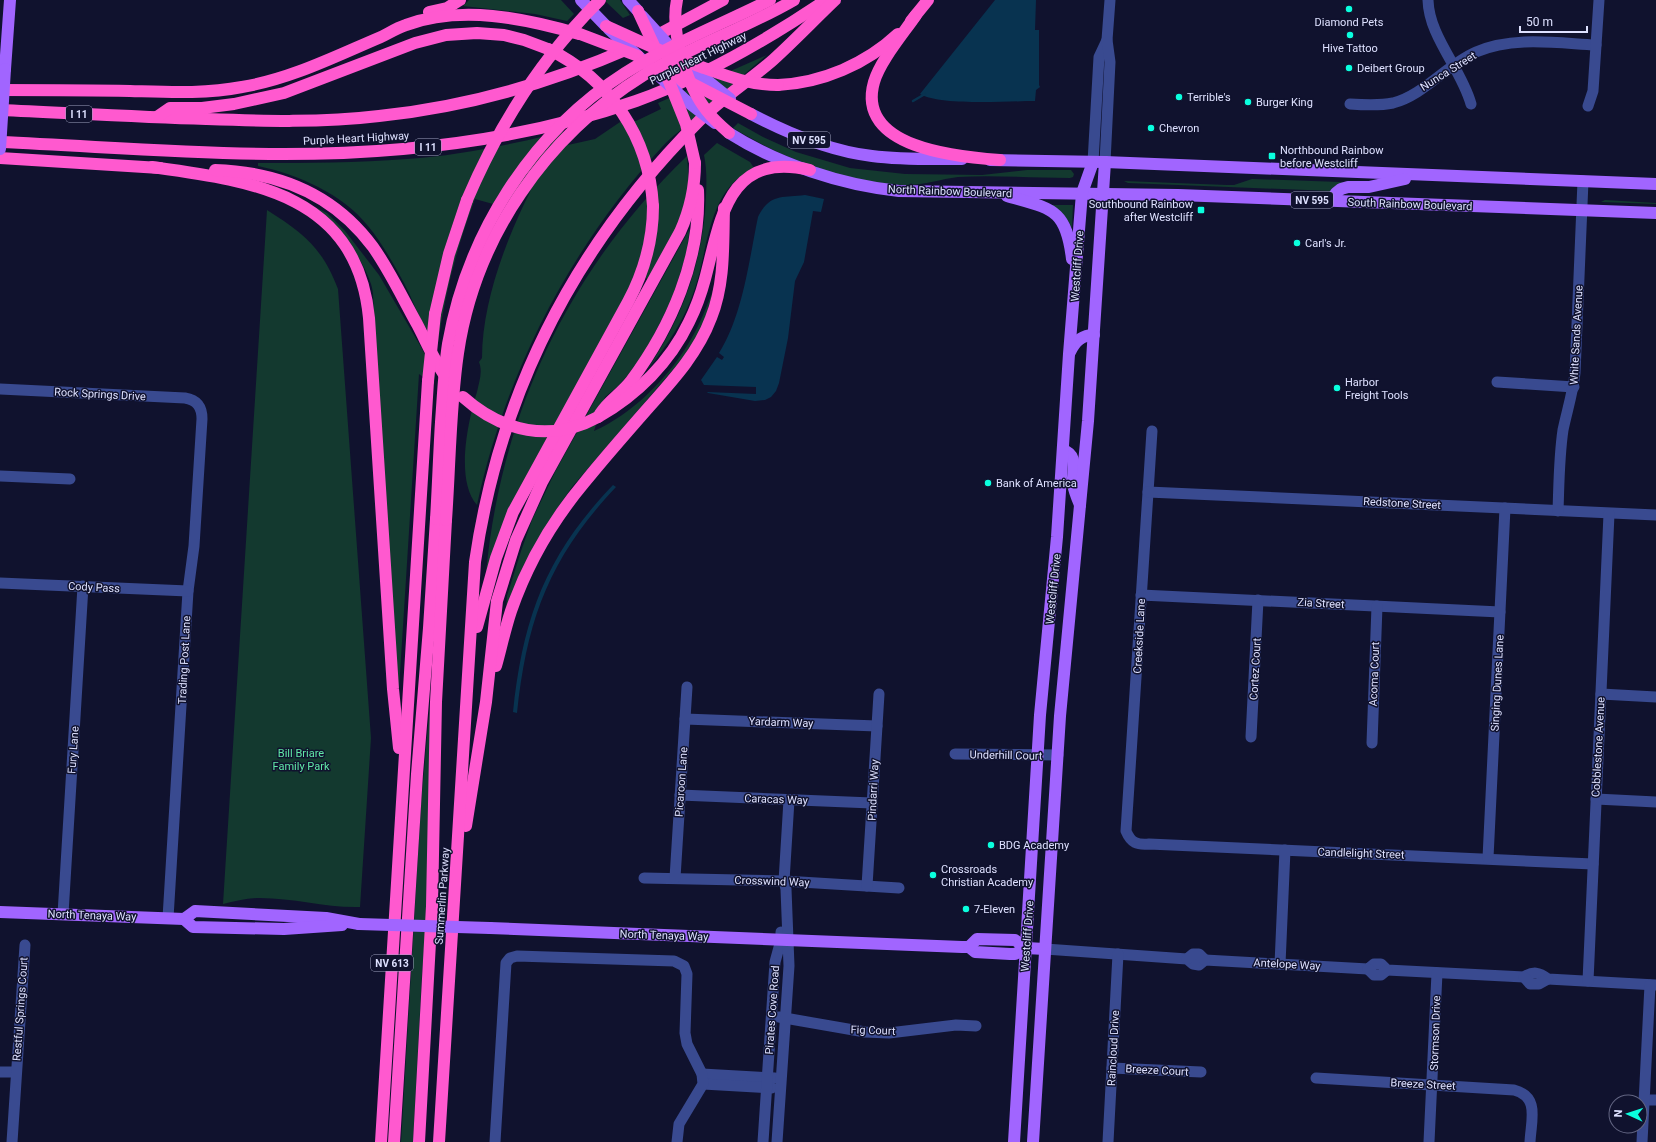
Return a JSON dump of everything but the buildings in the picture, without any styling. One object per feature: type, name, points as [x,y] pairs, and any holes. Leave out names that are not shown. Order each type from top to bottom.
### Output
[{"type":"highway","points":[[369,42],[406,19],[447,8],[460,0]]},
{"type":"highway","points":[[402,785],[428,381],[435,314],[449,254],[467,200],[496,139],[522,94],[553,52],[600,0]]},
{"type":"highway","points":[[677,0],[675,28],[683,61],[706,110],[729,132]]},
{"type":"highway","name":"Purple Heart Highway","points":[[0,110],[285,122],[381,116],[444,107],[515,90],[585,66],[657,36],[723,0]]},
{"type":"highway","points":[[419,1142],[432,906],[444,376],[453,320],[464,281],[474,253],[491,219],[512,184],[530,159],[556,130],[581,106],[607,85],[656,54],[770,0]]},
{"type":"highway","points":[[394,1142],[417,774],[429,628],[456,371],[462,334],[473,291],[482,265],[498,231],[516,199],[533,175],[559,144],[590,114],[621,91],[665,64],[794,0]]},
{"type":"highway","name":"Purple Heart Highway","points":[[0,142],[286,154],[399,150],[493,137],[583,117],[636,101],[684,82],[750,47],[826,0]]},
{"type":"highway","points":[[470,653],[476,556],[495,466],[508,420],[522,384],[544,334],[562,300],[605,231],[624,205],[659,163],[716,104],[772,61],[835,0]]},
{"type":"highway","points":[[928,0],[884,62],[874,82],[872,97],[878,117],[889,131],[908,143],[953,155],[1000,160]]},
{"type":"highway","points":[[598,417],[608,403],[627,385],[646,360],[664,329],[678,297],[690,262],[697,221],[698,197],[695,163],[689,132],[673,88],[638,11]]},
{"type":"highway","points":[[606,26],[656,50],[739,81],[778,85],[798,83],[819,78],[853,64],[890,41],[916,15]]},
{"type":"highway","points":[[0,90],[181,92],[232,89],[264,83],[294,74],[413,23],[437,18],[487,16],[523,20],[580,34],[638,56],[751,114]]},
{"type":"highway","points":[[158,117],[170,108],[224,106],[272,96],[314,83],[415,43],[446,35],[477,33],[504,35],[524,40],[548,49],[570,61],[591,76],[605,90],[621,110],[637,137],[646,160],[653,206],[650,241],[641,274],[628,302],[513,512],[492,569],[470,653]]},
{"type":"highway","points":[[0,158],[226,170],[259,174],[298,186],[312,193],[332,207],[357,229],[375,251],[437,363],[452,385],[463,397],[477,409],[494,420],[514,428],[547,431],[565,429],[584,424],[620,404],[645,383],[666,358],[692,317],[701,294],[717,228],[724,208],[733,193],[742,184],[759,172],[773,167],[783,166],[810,170]]},
{"type":"highway","points":[[455,898],[486,702],[496,608],[507,565],[517,536],[542,482],[680,232],[692,195],[695,163]]},
{"type":"highway","points":[[152,167],[235,180],[271,190],[293,200],[310,211],[332,229],[349,252],[359,271],[367,298],[369,318],[393,689],[402,785]]},
{"type":"highway","points":[[486,702],[511,612],[525,577],[548,534],[583,483],[679,373],[695,351],[705,332],[714,309],[720,286],[723,257],[724,208]]},
{"type":"highway","name":"Summerlin Parkway","points":[[439,1142],[470,653]]},
{"type":"highway","name":"NV 613","points":[[381,1142],[402,785]]},
{"type":"main road","points":[[0,149],[10,0]]},
{"type":"main road","name":"North Rainbow Boulevard","points":[[581,0],[606,26],[692,106],[729,132],[775,157],[846,181],[890,190],[920,192],[1092,193]]},
{"type":"main road","name":"NV 595","points":[[628,0],[683,61],[751,114],[800,137],[833,148],[858,154],[907,159],[1099,162],[1421,176],[1656,184]]},
{"type":"main road","name":"Westcliff Drive","points":[[1033,1142],[1038,755],[1055,564],[1069,354],[1075,292],[1092,193],[1099,162]]},
{"type":"main road","name":"Westcliff Drive","points":[[1014,1142],[1058,756],[1062,695],[1081,508],[1094,336],[1092,193],[1099,162]]},
{"type":"main road","points":[[1331,201],[1336,193],[1341,189],[1348,187],[1369,187],[1421,176]]},
{"type":"main road","points":[[994,193],[1045,208],[1053,212],[1060,219],[1069,238],[1075,292]]},
{"type":"main road","name":"South Rainbow Boulevard","points":[[1092,193],[1656,213]]},
{"type":"main road","points":[[1069,354],[1073,346],[1080,338],[1094,336]]},
{"type":"main road","points":[[1063,450],[1072,456],[1073,488],[1081,508]]},
{"type":"main road","points":[[1055,564],[1075,566]]},
{"type":"main road","name":"North Tenaya Way","points":[[0,912],[184,919],[195,911],[306,917],[325,923]]},
{"type":"main road","points":[[184,919],[193,927],[219,920],[238,919],[242,913]]},
{"type":"main road","points":[[243,928],[244,924],[250,921],[285,922],[306,917]]},
{"type":"main road","name":"North Tenaya Way","points":[[193,927],[284,929],[325,923],[969,947],[976,952],[1015,954],[1036,949]]},
{"type":"street","name":"Westcliff Drive","points":[[1099,162],[1099,57],[1107,40],[1110,0]]},
{"type":"street","points":[[1428,0],[1428,12],[1432,25],[1467,91],[1471,104]]},
{"type":"street","points":[[1588,106],[1593,92],[1598,0]]},
{"type":"street","name":"Nunca Street","points":[[1350,104],[1377,105],[1393,103],[1410,96],[1475,52],[1504,43],[1537,42],[1596,45]]},
{"type":"street","name":"White Sands Avenue","points":[[1558,511],[1561,447],[1574,387],[1584,181]]},
{"type":"street","points":[[1497,382],[1574,387]]},
{"type":"street","name":"Rock Springs Drive","points":[[0,389],[180,397],[191,399],[198,404]]},
{"type":"street","name":"Trading Post Lane","points":[[168,918],[188,591],[194,546],[202,419],[202,413],[198,404]]},
{"type":"street","name":"Creekside Lane","points":[[1130,840],[1126,832],[1152,431]]},
{"type":"street","points":[[0,476],[70,479]]},
{"type":"street","name":"Redstone Street","points":[[1148,492],[1656,515]]},
{"type":"street","name":"Singing Dunes Lane","points":[[1488,858],[1505,508]]},
{"type":"street","name":"Cobblestone Avenue","points":[[1588,981],[1609,514]]},
{"type":"street","name":"Cody Pass","points":[[0,583],[188,591]]},
{"type":"street","name":"Fury Lane","points":[[63,914],[83,586]]},
{"type":"street","name":"Zia Street","points":[[1141,595],[1500,612]]},
{"type":"street","name":"Cortez Court","points":[[1251,737],[1258,600]]},
{"type":"street","name":"Acoma Court","points":[[1372,742],[1376,606]]},
{"type":"street","name":"Picaroon Lane","points":[[675,878],[687,687]]},
{"type":"street","name":"Pindarri Way","points":[[867,886],[878,694]]},
{"type":"street","points":[[1601,694],[1656,697]]},
{"type":"street","name":"Yardarm Way","points":[[685,719],[877,726]]},
{"type":"street","name":"Underhill Court","points":[[955,754],[1058,756]]},
{"type":"street","name":"Caracas Way","points":[[680,796],[872,803]]},
{"type":"street","points":[[1596,799],[1656,802]]},
{"type":"street","name":"Pirates Cove Road","points":[[777,1142],[789,966],[784,940],[786,889],[784,881],[789,800]]},
{"type":"street","name":"Candlelight Street","points":[[1130,840],[1139,845],[1149,844],[1488,858],[1593,864]]},
{"type":"street","points":[[1280,964],[1285,850]]},
{"type":"street","name":"Crosswind Way","points":[[644,878],[784,881],[899,888]]},
{"type":"street","name":"Pirates Cove Road","points":[[763,1142],[775,962],[784,940]]},
{"type":"street","name":"Restful Springs Court","points":[[12,1142],[25,945]]},
{"type":"street","name":"Antelope Way","points":[[1036,949],[1187,959],[1193,964],[1199,965],[1205,960],[1368,969],[1374,975],[1381,975],[1387,970],[1524,977],[1530,984],[1539,984],[1548,979],[1653,985]]},
{"type":"street","name":"Raincloud Drive","points":[[1108,1142],[1118,954]]},
{"type":"street","points":[[495,1142],[506,963],[510,958],[517,956],[674,961],[684,966],[687,974],[685,1032],[687,1044],[703,1079]]},
{"type":"street","name":"Stormson Drive","points":[[1429,1142],[1433,1085],[1437,973]]},
{"type":"street","points":[[1645,1094],[1653,985]]},
{"type":"street","name":"Fig Court","points":[[771,1017],[785,1017],[833,1028],[865,1032],[889,1033],[956,1025],[976,1026]]},
{"type":"street","name":"Breeze Court","points":[[1112,1068],[1201,1072]]},
{"type":"street","name":"Restful Springs Court","points":[[0,1072],[16,1072]]},
{"type":"street","name":"Breeze Street","points":[[1316,1078],[1514,1090],[1522,1092],[1529,1097],[1532,1105],[1530,1142]]},
{"type":"street","points":[[703,1079],[781,1083]]},
{"type":"street","points":[[677,1142],[679,1124],[703,1079]]},
{"type":"green space","points":[[469,0],[561,0],[574,14],[567,21],[535,14],[463,6]]},
{"type":"green space","points":[[604,0],[620,0],[630,15],[623,18]]},
{"type":"green space","points":[[767,55],[662,147],[629,186],[598,227],[571,269],[546,314],[524,359],[505,407],[490,455],[477,505],[470,494],[466,481],[465,450],[470,418],[480,377],[481,370],[479,362],[482,358],[486,315],[497,272],[513,229],[531,190],[519,207],[499,194],[493,204],[475,199],[452,270],[438,343],[423,324],[407,288],[387,253],[368,226],[358,215],[346,204],[318,187],[288,174],[258,166],[258,163],[351,162],[429,157],[497,147],[586,126],[568,145],[595,139],[623,120],[636,121],[661,109],[658,103]]},
{"type":"green space","points":[[738,123],[763,137],[796,152],[850,168],[905,174],[982,175],[1027,170],[1071,170],[1074,174],[1073,177],[1070,178],[972,176],[911,185],[882,183],[837,174],[794,159],[773,150],[733,128]]},
{"type":"green space","points":[[717,143],[750,162],[754,168],[736,180],[726,191],[719,203],[713,217],[699,274],[691,299],[681,321],[669,341],[647,370],[669,333],[693,276],[705,213],[706,177],[704,155]]},
{"type":"green space","points":[[687,156],[688,183],[685,203],[672,237],[648,279],[637,273],[486,573],[494,513],[507,456],[525,400],[548,346],[576,295],[608,246],[645,199]]},
{"type":"green space","points":[[1252,179],[1369,183],[1331,191],[1128,183],[1124,181],[1234,185]]},
{"type":"green space","points":[[1605,200],[1656,203],[1656,204],[1601,202]]},
{"type":"green space","points":[[1051,205],[1073,205],[1072,228],[1067,219]]},
{"type":"green space","points":[[315,207],[327,213],[345,231],[379,275],[435,374],[434,385],[419,374],[399,689],[397,689],[373,291],[367,273],[355,252],[332,224]]},
{"type":"green space","name":"Bill Briare Family Park","points":[[267,210],[291,226],[310,242],[325,262],[338,289],[371,738],[360,907],[335,906],[273,898],[246,899],[223,904]]},
{"type":"green space","points":[[690,228],[686,255],[672,299],[646,350],[627,376],[605,397],[594,431],[608,424],[634,406],[669,372],[687,346],[695,331],[706,309],[715,285],[704,323],[689,351],[572,487],[556,510],[524,565],[506,610],[507,596],[532,520],[555,472]]},
{"type":"green space","points":[[431,692],[427,912],[422,974],[413,1142],[401,1142],[421,804]]},
{"type":"water","points":[[995,0],[1036,0],[1035,30],[1039,30],[1040,87],[1036,90],[1035,101],[958,101],[930,98],[920,94]]},
{"type":"water","points":[[805,195],[824,199],[821,212],[813,211],[804,262],[795,281],[788,338],[776,391],[771,397],[765,400],[755,401],[708,393],[707,392],[756,394],[756,387],[704,385],[701,380],[717,357],[722,360],[724,357],[719,353],[734,322],[740,305],[758,217],[767,204],[772,200],[783,197]]},
{"type":"water","points":[[613,485],[616,487],[593,513],[574,538],[558,564],[546,591],[535,618],[527,647],[517,713],[513,712],[523,646],[531,617],[542,589],[555,563],[571,537],[590,511]]},
{"type":"waterway","points":[[913,101],[925,94]]},
{"type":"place","name":"Diamond Pets","points":[[1349,9]]},
{"type":"place","name":"Hive Tattoo","points":[[1350,35]]},
{"type":"place","name":"Deibert Group","points":[[1349,68]]},
{"type":"place","name":"Terrible's","points":[[1179,97]]},
{"type":"place","name":"Burger King","points":[[1248,102]]},
{"type":"place","name":"Chevron","points":[[1151,128]]},
{"type":"place","name":"Northbound Rainbow before Westcliff","points":[[1272,156]]},
{"type":"place","name":"Southbound Rainbow after Westcliff","points":[[1201,210]]},
{"type":"place","name":"Carl's Jr.","points":[[1297,243]]},
{"type":"place","name":"Harbor Freight Tools","points":[[1337,388]]},
{"type":"place","name":"Bank of America","points":[[988,483]]},
{"type":"place","name":"BDG Academy","points":[[991,845]]},
{"type":"place","name":"Crossroads Christian Academy","points":[[933,875]]},
{"type":"place","name":"7-Eleven","points":[[966,909]]}]
